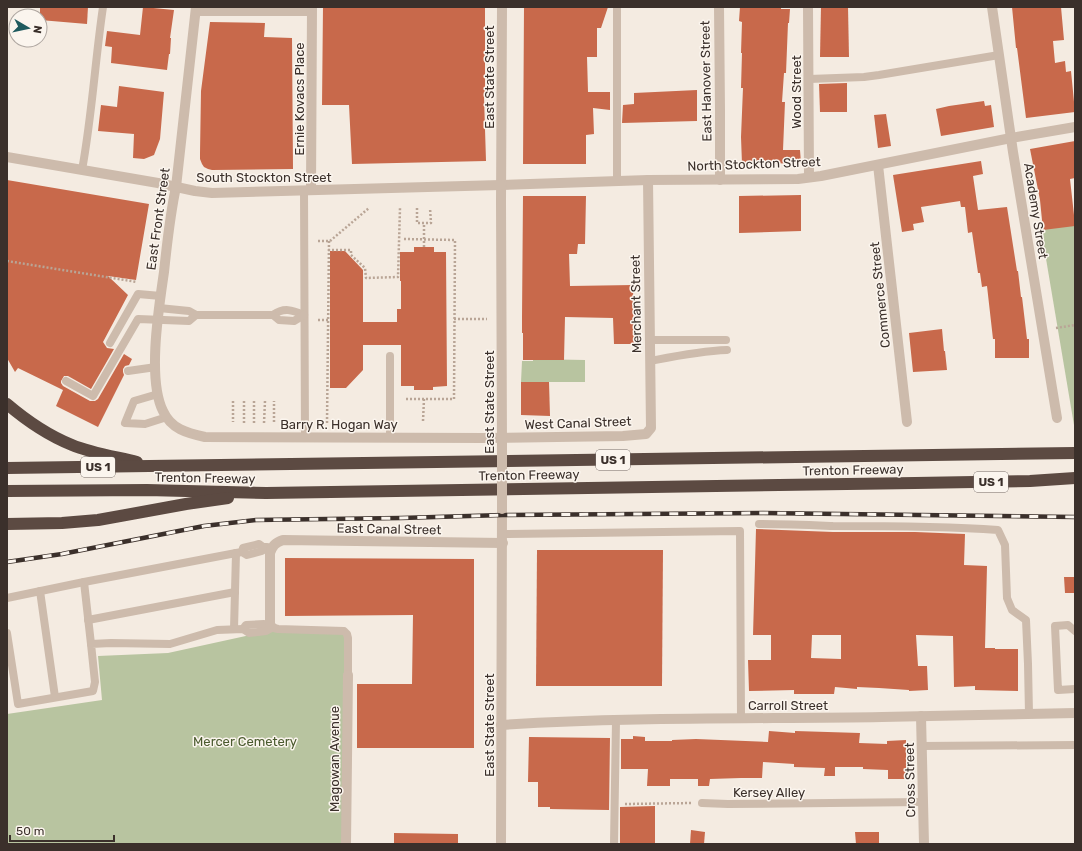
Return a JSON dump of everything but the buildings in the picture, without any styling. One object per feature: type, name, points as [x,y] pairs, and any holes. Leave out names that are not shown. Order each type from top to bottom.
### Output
[{"type":"highway","points":[[7,404],[42,430],[73,446],[158,466]]},
{"type":"highway","name":"Trenton Freeway","points":[[7,468],[1072,452]]},
{"type":"highway","points":[[7,461],[39,468]]},
{"type":"highway","name":"Trenton Freeway","points":[[7,491],[146,490],[266,493],[915,484],[1072,480]]},
{"type":"highway","points":[[7,524],[62,523],[98,520],[186,504],[266,493]]},
{"type":"street","name":"East State Street","points":[[501,844],[503,539],[501,185],[502,7]]},
{"type":"street","name":"East Hanover Street","points":[[719,7],[720,180]]},
{"type":"street","name":"Wood Street","points":[[808,7],[809,177]]},
{"type":"street","name":"Academy Street","points":[[992,7],[1011,138],[1057,418]]},
{"type":"street","name":"East Front Street","points":[[178,428],[170,421],[163,411],[158,394],[156,367],[158,320],[172,207],[176,187],[196,10]]},
{"type":"street","name":"Ernie Kovacs Place","points":[[308,190],[312,10]]},
{"type":"street","name":"North Stockton Street","points":[[501,185],[648,180],[798,178],[821,176],[1011,138],[1075,127]]},
{"type":"street","name":"South Stockton Street","points":[[7,157],[158,183],[195,192],[212,193],[501,185]]},
{"type":"street","name":"Commerce Street","points":[[878,165],[907,422]]},
{"type":"street","name":"Merchant Street","points":[[648,180],[651,428]]},
{"type":"street","name":"Barry R. Hogan Way","points":[[178,428],[187,433],[205,437],[390,438],[502,442]]},
{"type":"street","name":"West Canal Street","points":[[502,442],[646,434],[651,428]]},
{"type":"street","name":"East Canal Street","points":[[270,546],[283,540],[503,539]]},
{"type":"street","points":[[270,546],[272,625]]},
{"type":"street","name":"Magowan Avenue","points":[[346,844],[348,675]]},
{"type":"street","name":"Carroll Street","points":[[501,724],[741,718],[1075,713]]},
{"type":"street","name":"Cross Street","points":[[921,716],[924,844]]},
{"type":"lane","points":[[82,170],[90,123],[97,47],[103,7]]},
{"type":"lane","points":[[617,7],[617,182]]},
{"type":"lane","points":[[196,10],[312,10]]},
{"type":"lane","points":[[809,79],[878,76],[999,55]]},
{"type":"lane","points":[[305,437],[304,315],[308,190]]},
{"type":"lane","points":[[110,343],[138,294],[161,296]]},
{"type":"lane","points":[[159,308],[189,312],[196,315],[273,315],[280,310],[292,310],[304,315]]},
{"type":"lane","points":[[66,381],[93,396],[138,319],[189,321],[196,315]]},
{"type":"lane","points":[[650,340],[726,340]]},
{"type":"lane","points":[[650,361],[690,353],[726,350]]},
{"type":"lane","points":[[390,356],[390,438]]},
{"type":"lane","points":[[128,371],[156,367]]},
{"type":"lane","points":[[158,394],[134,401],[125,423],[145,424],[167,417]]},
{"type":"lane","points":[[759,524],[899,526],[998,530],[1005,546],[1007,598],[1012,610],[1026,620],[1029,714]]},
{"type":"lane","points":[[503,539],[740,532],[741,718]]},
{"type":"lane","points":[[7,598],[239,553],[247,555],[257,553],[270,546]]},
{"type":"lane","points":[[234,629],[235,592],[239,553]]},
{"type":"lane","points":[[7,633],[18,704],[93,691],[95,682],[84,582]]},
{"type":"lane","points":[[40,591],[55,697]]},
{"type":"lane","points":[[88,620],[235,592]]},
{"type":"lane","points":[[91,644],[170,644],[217,630],[243,629],[246,625],[264,624],[272,625],[278,629],[344,631],[348,638],[348,675]]},
{"type":"lane","points":[[1075,631],[1068,625],[1055,626],[1058,690],[1075,689]]},
{"type":"lane","points":[[614,844],[616,721]]},
{"type":"lane","points":[[922,746],[1075,745]]},
{"type":"lane","name":"Kersey Alley","points":[[702,802],[736,804],[923,802]]},
{"type":"path","points":[[318,241],[330,241],[369,208]]},
{"type":"path","points":[[328,250],[351,250],[351,255],[365,268],[366,278],[398,277],[400,208]]},
{"type":"path","points":[[417,208],[418,224],[431,224],[430,208]]},
{"type":"path","points":[[424,224],[424,247]]},
{"type":"path","points":[[404,239],[455,240],[454,399],[405,399]]},
{"type":"path","points":[[327,423],[329,320],[328,241]]},
{"type":"path","points":[[7,260],[140,283]]},
{"type":"path","points":[[454,319],[487,319]]},
{"type":"path","points":[[318,320],[329,320]]},
{"type":"path","points":[[1056,328],[1075,325]]},
{"type":"path","points":[[424,399],[424,421]]},
{"type":"path","points":[[233,401],[233,422]]},
{"type":"path","points":[[244,401],[244,423]]},
{"type":"path","points":[[254,401],[254,422]]},
{"type":"path","points":[[264,423],[265,401]]},
{"type":"path","points":[[274,401],[274,422]]},
{"type":"path","points":[[615,804],[702,802]]},
{"type":"green space","points":[[1075,223],[1075,431],[1041,229]]},
{"type":"green space","points":[[533,359],[585,360],[585,382],[521,382],[522,361],[533,361]]},
{"type":"green space","name":"Mercer Cemetery","points":[[278,629],[347,634],[346,844],[7,844],[7,714],[102,700],[98,656],[168,653]]},
{"type":"railway","points":[[7,562],[62,554],[204,526],[256,520],[503,515],[763,513],[1075,517]]}]
